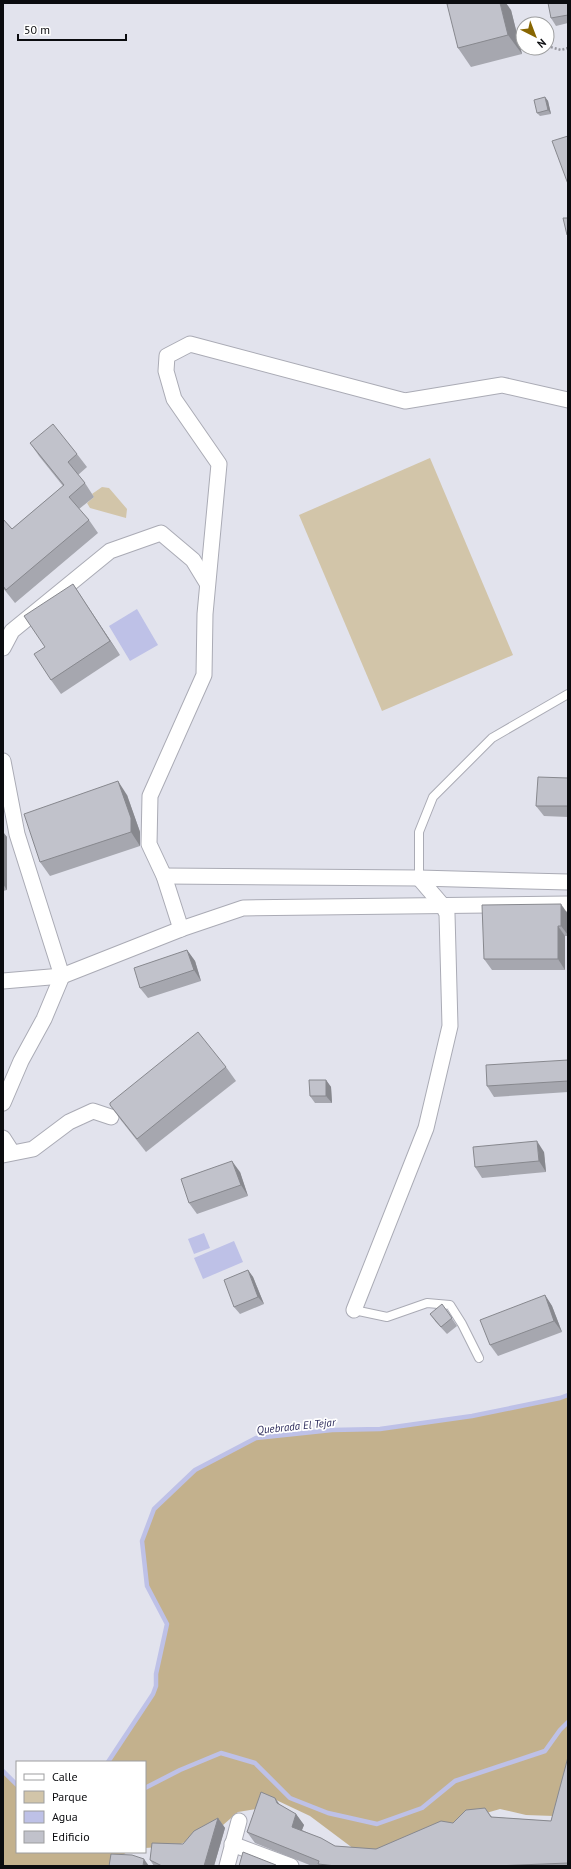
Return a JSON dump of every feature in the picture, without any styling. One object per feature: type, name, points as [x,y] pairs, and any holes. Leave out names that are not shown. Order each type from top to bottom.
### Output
[{"type":"street","points":[[181,929],[164,876],[149,844],[150,796],[204,675],[207,583],[219,464],[174,399],[166,371],[167,356],[190,344],[405,401],[502,385],[568,400]]},
{"type":"street","points":[[3,648],[12,631],[110,551],[161,533],[193,560],[207,583]]},
{"type":"street","points":[[3,761],[10,835],[62,976],[44,1019],[21,1061],[3,1103]]},
{"type":"street","points":[[164,876],[418,878],[568,882]]},
{"type":"street","points":[[354,1310],[426,1128],[450,1026],[447,914],[443,906],[418,878]]},
{"type":"street","points":[[532,882],[533,904]]},
{"type":"street","points":[[3,981],[62,976],[181,929],[243,908],[568,904]]},
{"type":"street","points":[[3,1138],[8,1153],[33,1149],[69,1122],[93,1111],[111,1118]]},
{"type":"street","points":[[227,1866],[239,1821]]},
{"type":"street","points":[[232,1844],[291,1866]]},
{"type":"lane","points":[[418,878],[419,832],[433,797],[492,738],[568,694]]},
{"type":"lane","points":[[354,1310],[387,1317],[426,1303],[450,1305],[462,1324],[479,1358]]},
{"type":"path","points":[[555,48],[561,50],[568,48]]},
{"type":"green space","points":[[430,458],[513,655],[382,711],[299,515]]},
{"type":"green space","points":[[102,487],[109,488],[127,509],[126,518],[90,508],[87,503],[94,497],[92,494]]},
{"type":"shaded area","points":[[568,1395],[568,1765],[554,1816],[526,1815],[500,1809],[455,1822],[392,1855],[354,1849],[310,1816],[274,1799],[262,1808],[238,1812],[223,1825],[176,1846],[146,1848],[146,1761],[109,1761],[153,1694],[156,1686],[156,1674],[167,1624],[147,1586],[142,1541],[154,1509],[195,1470],[256,1438],[332,1430],[380,1429],[472,1416],[560,1398]]},
{"type":"shaded area","points":[[3,1771],[16,1783],[16,1853],[126,1853],[107,1866],[3,1866]]},
{"type":"water","points":[[137,609],[158,645],[130,661],[109,626]]},
{"type":"water","points":[[204,1233],[210,1248],[194,1254],[188,1239]]},
{"type":"water","points":[[234,1241],[243,1262],[203,1279],[194,1258]]},
{"type":"building","points":[[500,3],[508,35],[458,48],[447,4]]},
{"type":"building","points":[[548,3],[568,3],[568,15],[555,17],[555,16],[551,16]]},
{"type":"building","points":[[545,97],[548,110],[537,113],[534,100]]},
{"type":"building","points":[[568,136],[568,184],[552,141]]},
{"type":"building","points":[[563,218],[568,218],[568,235],[567,235]]},
{"type":"building","points":[[53,424],[77,454],[68,462],[85,483],[69,497],[89,520],[6,590],[3,586],[3,519],[12,529],[64,485],[30,443]]},
{"type":"building","points":[[73,584],[110,641],[51,680],[34,654],[45,647],[24,616]]},
{"type":"building","points":[[538,777],[568,778],[568,806],[536,806]]},
{"type":"building","points":[[118,781],[131,818],[131,832],[40,862],[24,814]]},
{"type":"building","points":[[561,904],[561,926],[558,926],[558,959],[484,959],[482,905]]},
{"type":"building","points":[[187,950],[194,970],[140,988],[134,968]]},
{"type":"building","points":[[198,1032],[226,1067],[137,1139],[110,1105],[110,1103]]},
{"type":"building","points":[[568,1060],[568,1081],[487,1086],[486,1065]]},
{"type":"building","points":[[309,1080],[326,1080],[326,1096],[310,1096]]},
{"type":"building","points":[[537,1141],[539,1161],[475,1167],[473,1147]]},
{"type":"building","points":[[232,1161],[241,1185],[189,1203],[181,1179]]},
{"type":"building","points":[[248,1270],[258,1297],[234,1307],[224,1280]]},
{"type":"building","points":[[545,1295],[554,1321],[490,1345],[480,1320]]},
{"type":"building","points":[[442,1304],[452,1318],[441,1327],[430,1314]]},
{"type":"building","points":[[568,1757],[568,1863],[495,1866],[336,1866],[318,1864],[319,1861],[247,1832],[261,1792],[275,1798],[277,1803],[296,1814],[292,1827],[321,1838],[335,1846],[376,1849],[441,1821],[453,1823],[466,1810],[485,1808],[491,1817],[551,1821]]},
{"type":"building","points":[[218,1818],[204,1866],[162,1866],[150,1860],[152,1843],[183,1844],[194,1831]]},
{"type":"building","points":[[243,1852],[276,1865],[276,1866],[239,1866]]},
{"type":"building","points":[[111,1854],[132,1855],[144,1859],[143,1866],[109,1866]]},
{"type":"waterway","name":"Quebrada El Tejar","points":[[109,1761],[153,1694],[156,1686],[156,1674],[167,1624],[147,1586],[142,1541],[154,1509],[195,1470],[256,1438],[332,1430],[380,1429],[472,1416],[560,1398],[568,1395]]},
{"type":"waterway","points":[[146,1787],[180,1770],[221,1753],[255,1763],[290,1798],[328,1813],[377,1824],[422,1808],[455,1781],[545,1751],[560,1730],[568,1722]]},
{"type":"waterway","name":"Quebrada El Tejar","points":[[3,1771],[16,1784]]}]
